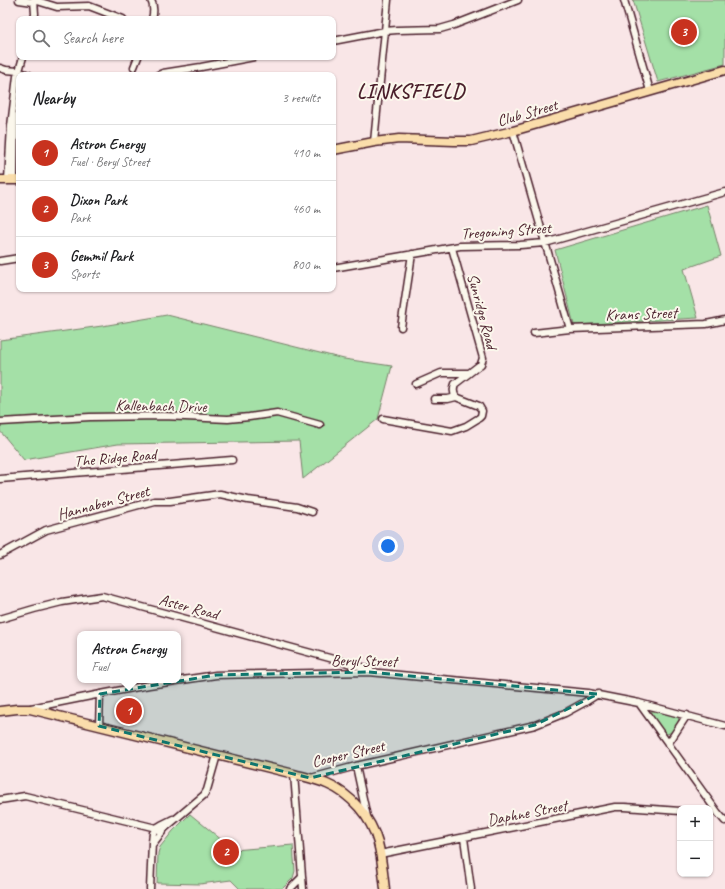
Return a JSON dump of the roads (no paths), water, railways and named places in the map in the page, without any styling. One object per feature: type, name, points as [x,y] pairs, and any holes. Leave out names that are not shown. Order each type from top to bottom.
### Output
[{"type":"main road","name":"Club Street","points":[[336,149],[399,139],[471,141],[513,131],[725,70]]},
{"type":"main road","name":"Beryl Street","points":[[0,711],[30,709]]},
{"type":"main road","name":"Cooper Street","points":[[30,709],[310,778]]},
{"type":"main road","points":[[310,778],[332,786],[347,796],[359,808],[376,838],[385,889]]},
{"type":"street","points":[[19,0],[33,2],[34,0],[57,7],[89,6],[115,16]]},
{"type":"street","points":[[151,0],[154,10],[153,16]]},
{"type":"street","points":[[374,142],[388,0]]},
{"type":"street","points":[[336,40],[385,31],[435,30],[446,28],[518,0]]},
{"type":"street","points":[[624,0],[650,91]]},
{"type":"street","points":[[33,2],[34,16]]},
{"type":"street","points":[[21,72],[23,60]]},
{"type":"street","points":[[134,67],[137,60]]},
{"type":"street","points":[[169,72],[238,60]]},
{"type":"street","points":[[0,68],[16,73]]},
{"type":"street","points":[[0,72],[16,73]]},
{"type":"street","points":[[10,180],[11,126],[16,100]]},
{"type":"street","points":[[10,180],[16,108]]},
{"type":"street","points":[[513,131],[570,329]]},
{"type":"street","name":"Tregoning Street","points":[[336,267],[467,245],[520,245],[545,243],[725,192]]},
{"type":"street","name":"Sunridge Road","points":[[452,248],[483,358],[481,364],[455,384],[453,393],[456,397]]},
{"type":"street","points":[[401,327],[412,254]]},
{"type":"street","points":[[0,261],[16,258]]},
{"type":"street","name":"Krans Street","points":[[534,333],[570,329],[706,324],[725,320]]},
{"type":"street","points":[[416,384],[441,373],[469,373]]},
{"type":"street","points":[[383,419],[449,431],[466,426],[479,418],[482,413],[479,406],[456,397],[448,399],[434,399]]},
{"type":"street","name":"Kallenbach Drive","points":[[0,422],[164,416],[228,419],[277,413],[320,426]]},
{"type":"street","name":"The Ridge Road","points":[[0,479],[232,460]]},
{"type":"street","name":"Hannaben Street","points":[[0,555],[42,532],[154,500],[170,501],[220,494],[248,500],[297,507],[312,512]]},
{"type":"street","name":"Aster Road","points":[[0,619],[62,602],[102,596],[370,670]]},
{"type":"street","name":"Beryl Street","points":[[181,680],[216,675],[370,670],[598,694],[687,715],[725,726]]},
{"type":"street","name":"Beryl Street","points":[[30,709],[100,694],[162,683]]},
{"type":"street","points":[[99,726],[100,694]]},
{"type":"street","name":"Cooper Street","points":[[310,778],[542,723],[565,713],[598,694]]},
{"type":"street","points":[[639,703],[725,821]]},
{"type":"street","points":[[668,744],[687,715]]},
{"type":"street","points":[[150,889],[152,845],[158,832],[164,823],[177,818],[204,795],[207,790],[216,755]]},
{"type":"street","points":[[356,766],[367,820]]},
{"type":"street","points":[[294,774],[303,889]]},
{"type":"street","points":[[0,800],[25,796],[141,826],[158,832]]},
{"type":"street","name":"Daphne Street","points":[[380,854],[615,807],[625,806],[677,811]]},
{"type":"street","points":[[713,813],[718,813]]},
{"type":"street","points":[[464,838],[471,889]]},
{"type":"street","points":[[290,889],[302,877]]},
{"type":"place","name":"Gemmil Park","points":[[684,32]]},
{"type":"place","name":"Astron Energy","points":[[129,711]]},
{"type":"place","name":"Dixon Park","points":[[226,852]]},
{"type":"district","name":"LINKSFIELD","points":[[411,91]]}]
